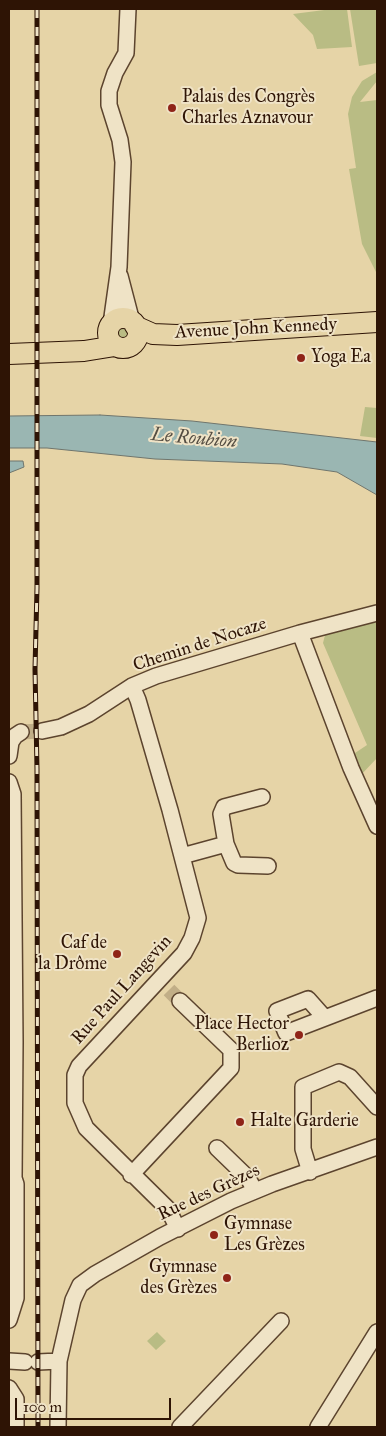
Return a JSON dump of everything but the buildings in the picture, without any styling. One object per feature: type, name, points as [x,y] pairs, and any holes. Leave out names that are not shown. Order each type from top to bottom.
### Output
[{"type":"main road","points":[[9,354],[62,351],[111,334],[121,319],[134,330],[128,347],[111,334]]},
{"type":"main road","name":"Avenue John Kennedy","points":[[134,330],[153,334],[177,335],[377,322]]},
{"type":"main road","name":"Avenue John Kennedy","points":[[134,330],[166,346],[377,332]]},
{"type":"street","points":[[111,334],[118,267],[123,162],[120,140],[109,105],[108,91],[114,73],[126,53],[128,9]]},
{"type":"street","points":[[118,267],[134,330]]},
{"type":"street","name":"Chemin de Nocaze","points":[[42,731],[61,727],[89,714],[132,686],[156,676],[300,633],[377,613]]},
{"type":"street","points":[[300,633],[351,768],[377,826]]},
{"type":"street","name":"Rue Paul Langevin","points":[[132,686],[138,700],[198,918],[192,938],[164,985],[92,1049],[75,1075],[75,1103],[80,1119],[86,1128],[131,1175],[168,1209],[178,1229]]},
{"type":"street","points":[[9,756],[11,742],[18,734]]},
{"type":"street","points":[[9,782],[13,794],[12,1044],[14,1178],[12,1185],[16,1298],[9,1320]]},
{"type":"street","points":[[262,797],[224,808],[221,814],[226,844],[231,859],[238,865],[268,866]]},
{"type":"street","points":[[182,856],[226,844]]},
{"type":"street","points":[[324,1017],[377,998]]},
{"type":"street","points":[[131,1175],[232,1068],[231,1050],[180,1001]]},
{"type":"street","points":[[310,1172],[303,1149],[303,1087],[339,1072],[350,1077],[377,1106]]},
{"type":"street","name":"Rue des Grèzes","points":[[61,1354],[73,1300],[80,1285],[95,1274],[178,1229],[255,1191],[377,1147]]},
{"type":"street","points":[[217,1148],[248,1178],[255,1191]]},
{"type":"street","points":[[180,1427],[281,1322]]},
{"type":"street","points":[[318,1427],[377,1332]]},
{"type":"street","points":[[9,1361],[32,1362],[61,1354],[58,1427]]},
{"type":"street","points":[[9,1388],[16,1399],[16,1427]]},
{"type":"green space","points":[[347,9],[352,47],[317,49],[313,35],[293,14]]},
{"type":"green space","points":[[350,9],[377,9],[377,63],[359,66]]},
{"type":"green space","points":[[377,72],[377,81],[360,102],[377,100],[377,274],[362,244],[349,169],[356,168],[348,114],[352,97],[362,81]]},
{"type":"green space","points":[[123,325],[131,333],[123,341],[115,333]]},
{"type":"green space","points":[[365,407],[377,408],[377,438],[360,436]]},
{"type":"green space","points":[[377,617],[377,758],[360,776],[352,755],[367,745],[323,643],[326,631]]},
{"type":"green space","points":[[157,1332],[166,1341],[156,1350],[147,1341]]},
{"type":"water","name":"Le Roubion","points":[[100,415],[192,421],[377,442],[377,495],[337,472],[282,464],[155,459],[47,448],[9,448],[9,416]]},
{"type":"water","points":[[9,461],[23,461],[24,467],[9,473]]},
{"type":"tunnel","points":[[21,732],[42,731]]},
{"type":"tunnel","points":[[169,990],[180,1001]]},
{"type":"railway","points":[[37,9],[37,588],[35,669],[37,769],[38,1427]]},
{"type":"place","name":"Palais des Congrès Charles Aznavour","points":[[172,108]]},
{"type":"place","name":"Yoga Ea","points":[[301,358]]},
{"type":"place","name":"Caf de la Drôme","points":[[117,954]]},
{"type":"place","name":"Place Hector Berlioz","points":[[299,1035]]},
{"type":"place","name":"Halte Garderie","points":[[240,1122]]},
{"type":"place","name":"Gymnase Les Grèzes","points":[[214,1235]]},
{"type":"place","name":"Gymnase des Grèzes","points":[[227,1278]]}]
